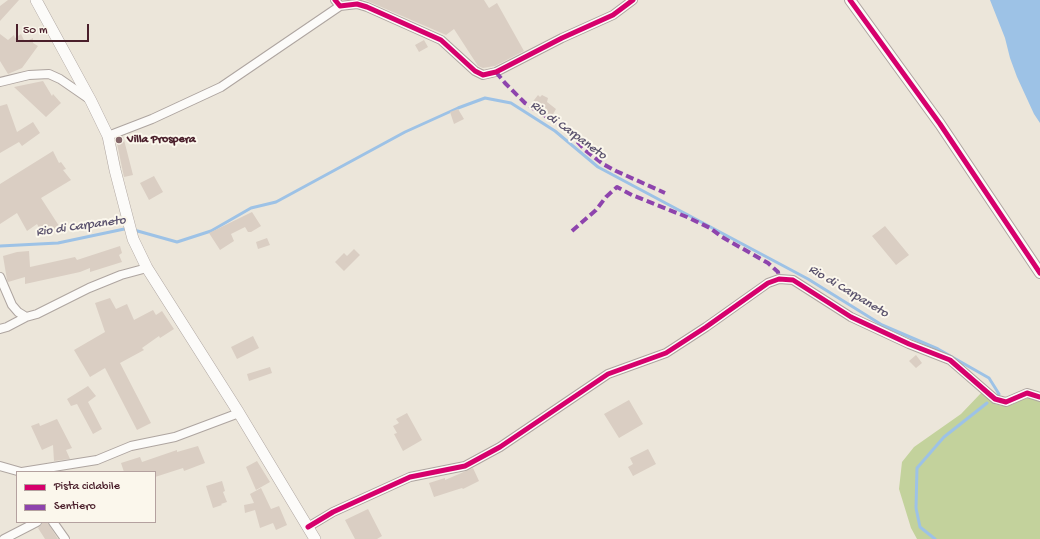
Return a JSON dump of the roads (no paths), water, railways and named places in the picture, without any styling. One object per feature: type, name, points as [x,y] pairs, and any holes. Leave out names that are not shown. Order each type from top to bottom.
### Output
[{"type":"main road","points":[[36,0],[91,101],[108,136],[115,170],[133,239],[147,268],[239,412],[315,539]]},
{"type":"street","points":[[108,136],[221,87],[337,3],[357,4],[367,7],[441,40],[475,71],[483,75],[496,72],[562,38],[613,15],[634,0]]},
{"type":"street","points":[[850,0],[940,124],[1040,273]]},
{"type":"street","points":[[0,82],[29,75],[49,74],[60,79],[91,101]]},
{"type":"street","points":[[0,329],[26,317],[38,314],[90,288],[121,275],[147,268]]},
{"type":"street","points":[[0,277],[12,305],[18,312],[26,317]]},
{"type":"street","points":[[308,527],[333,512],[410,478],[465,466],[500,447],[608,374],[666,352],[706,327],[768,283],[779,279],[793,280],[851,317],[909,344],[950,360],[995,399],[1006,402],[1027,393],[1040,397]]},
{"type":"street","points":[[27,471],[97,460],[131,446],[175,436],[239,412]]},
{"type":"street","points":[[0,466],[18,471]]},
{"type":"street","points":[[4,539],[35,523]]},
{"type":"street","points":[[54,523],[65,539]]},
{"type":"water","points":[[990,0],[1040,0],[1040,123],[1034,114],[1017,77],[1005,38]]},
{"type":"waterway","name":"Rio di Carpaneto","points":[[134,230],[177,242],[211,231],[251,208],[276,202],[405,132],[458,108],[485,98],[511,103],[555,131],[598,167],[808,279],[882,325],[938,349],[989,378],[999,394],[994,397]]},
{"type":"waterway","name":"Rio di Carpaneto","points":[[0,246],[58,243],[129,228]]},
{"type":"waterway","name":"Rio di Carpaneto","points":[[935,539],[920,527],[916,508],[917,468],[944,437],[987,403]]},
{"type":"place","name":"Villa Prospera","points":[[119,140]]}]
